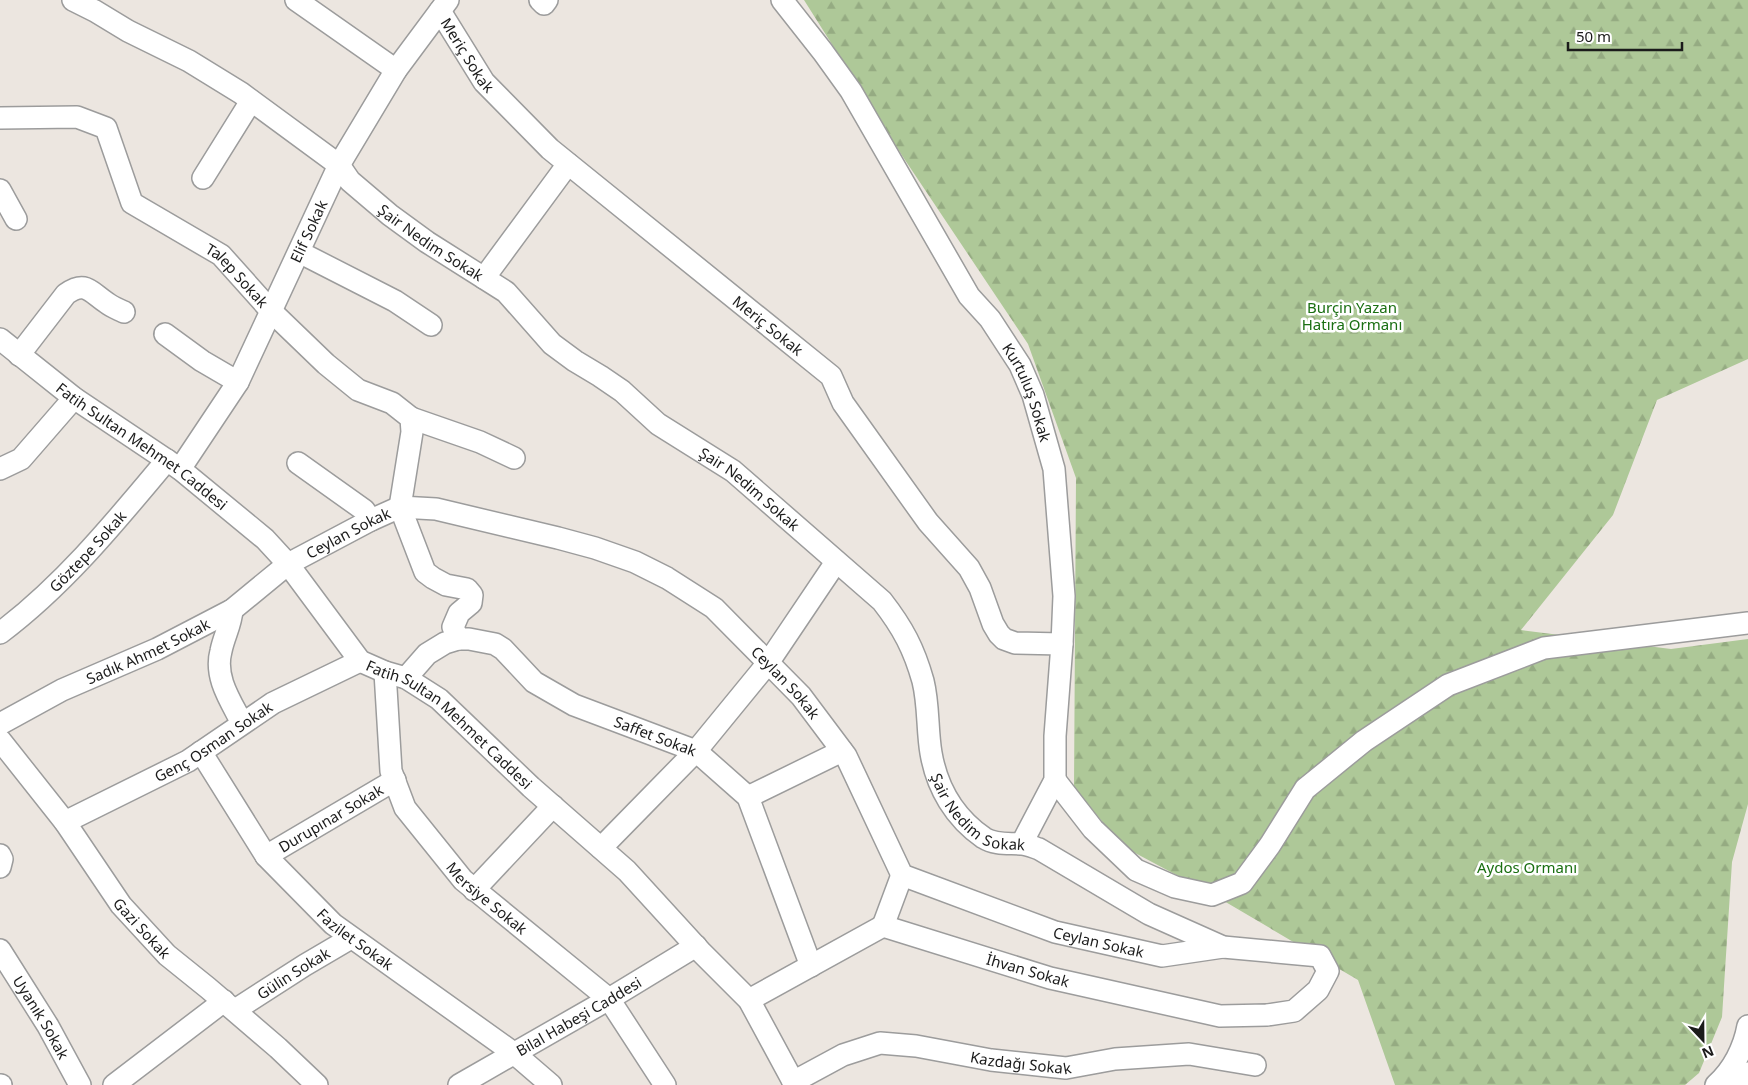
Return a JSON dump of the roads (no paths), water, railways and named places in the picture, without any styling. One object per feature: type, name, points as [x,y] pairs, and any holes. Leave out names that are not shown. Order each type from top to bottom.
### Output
[{"type":"street","name":"Şair Nedim Sokak","points":[[73,0],[110,10],[128,31],[189,61],[250,101],[339,165],[350,181],[390,215],[427,242],[506,292],[552,344],[622,391],[658,424],[733,471],[882,601],[900,624],[913,649],[924,683],[931,752],[937,777],[951,807],[985,839],[1007,845],[1022,844],[1039,849],[1149,914],[1224,947],[1320,956],[1328,971],[1318,990]]},
{"type":"street","points":[[296,0],[396,70]]},
{"type":"street","points":[[540,0],[544,4],[547,0]]},
{"type":"street","name":"Kurtuluş Sokak","points":[[782,0],[851,91],[969,296],[990,318],[1020,365],[1033,396],[1054,469],[1064,596],[1054,736],[1055,780],[1022,844]]},
{"type":"street","name":"Elif Sokak","points":[[174,465],[238,382],[339,165],[396,70],[444,5]]},
{"type":"street","name":"Meriç Sokak","points":[[444,5],[484,82],[550,149],[831,376],[843,403],[928,522],[969,568],[980,588],[993,624],[1004,639],[1015,643],[1062,644]]},
{"type":"street","points":[[203,178],[250,101]]},
{"type":"street","name":"Talep Sokak","points":[[0,118],[77,117],[106,128],[132,203],[221,255],[272,312],[305,345],[344,379],[358,390],[392,403],[410,418]]},
{"type":"street","points":[[484,278],[568,164]]},
{"type":"street","points":[[0,190],[16,219]]},
{"type":"street","points":[[299,252],[395,301],[431,326]]},
{"type":"street","points":[[19,355],[66,294],[77,288],[87,288],[107,304],[124,312]]},
{"type":"street","points":[[164,334],[202,361],[238,382]]},
{"type":"street","name":"Fatih Sultan Mehmet Caddesi","points":[[0,339],[74,398],[174,465],[265,538],[288,564],[360,661],[385,672],[406,678],[439,699],[553,806],[627,870],[696,946],[749,1000],[794,1083]]},
{"type":"street","points":[[0,470],[21,459],[74,398]]},
{"type":"street","points":[[458,639],[453,627],[459,613],[471,603],[472,594],[467,588],[446,585],[425,572],[400,507],[412,432],[410,418],[464,436],[514,458]]},
{"type":"street","points":[[298,463],[364,510],[371,520]]},
{"type":"street","name":"Göztepe Sokak","points":[[0,633],[44,596],[174,465]]},
{"type":"street","name":"Ceylan Sokak","points":[[288,564],[371,520],[400,507],[436,508],[586,546],[634,562],[667,578],[714,608],[801,696],[842,751],[902,875],[1055,932],[1162,956],[1224,947]]},
{"type":"street","points":[[601,848],[696,751],[768,663],[836,562]]},
{"type":"street","name":"Sadık Ahmet Sokak","points":[[0,724],[62,690],[156,648],[232,610],[288,564]]},
{"type":"street","points":[[232,610],[229,629],[220,653],[219,670],[223,688],[242,723]]},
{"type":"street","points":[[1055,780],[1093,829],[1136,870],[1175,887],[1212,895],[1242,883],[1270,845],[1306,789],[1364,741],[1448,685],[1544,648],[1748,623]]},
{"type":"street","name":"Saffet Sokak","points":[[406,678],[427,654],[446,643],[458,639],[496,644],[534,682],[574,705],[696,751],[748,797],[811,966]]},
{"type":"street","name":"Genç Osman Sokak","points":[[65,822],[188,761],[273,703],[360,661]]},
{"type":"street","name":"Mersiye Sokak","points":[[385,672],[391,771],[405,808],[463,880],[609,999],[665,1085]]},
{"type":"street","name":"Gazi Sokak","points":[[0,740],[65,822],[121,905],[167,955],[278,1048],[317,1085]]},
{"type":"street","points":[[748,797],[842,751]]},
{"type":"street","name":"Fazilet Sokak","points":[[202,752],[266,856],[333,924],[515,1054],[551,1085]]},
{"type":"street","name":"Durupınar Sokak","points":[[266,856],[394,780]]},
{"type":"street","points":[[474,890],[553,806]]},
{"type":"street","points":[[0,855],[2,859],[0,867]]},
{"type":"street","points":[[749,1000],[883,926],[902,875]]},
{"type":"street","name":"İhvan Sokak","points":[[883,926],[1050,978],[1220,1016],[1267,1015],[1294,1011],[1318,990]]},
{"type":"street","name":"Gülin Sokak","points":[[114,1085],[229,1006],[351,938]]},
{"type":"street","name":"Bilal Habeşi Caddesi","points":[[459,1085],[609,999],[696,946]]},
{"type":"street","name":"Uyanık Sokak","points":[[0,950],[48,1026],[80,1085]]},
{"type":"street","points":[[1716,1085],[1736,1060],[1748,1026]]},
{"type":"street","name":"Kazdağı Sokak","points":[[794,1083],[843,1055],[880,1043],[916,1046],[991,1060],[1066,1068],[1115,1059],[1189,1054],[1255,1065]]},
{"type":"street","points":[[1741,1085],[1748,1073]]},
{"type":"park label","name":"Burçin Yazan Hatıra Ormanı","points":[[1352,316]]},
{"type":"park label","name":"Aydos Ormanı","points":[[1527,867]]}]
